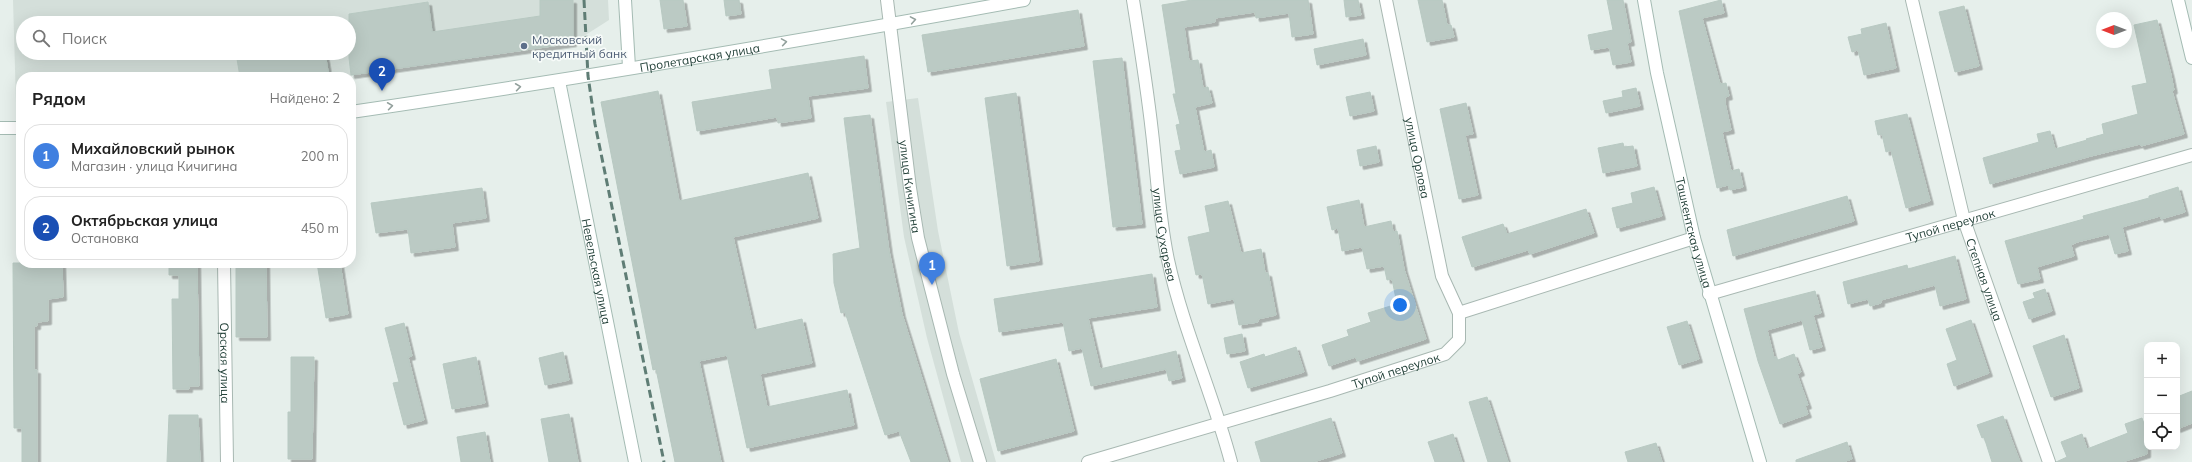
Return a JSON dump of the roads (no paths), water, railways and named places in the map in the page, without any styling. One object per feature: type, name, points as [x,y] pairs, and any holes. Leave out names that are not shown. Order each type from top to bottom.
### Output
[{"type":"street","points":[[626,0],[629,67]]},
{"type":"street","name":"улица Кичигина","points":[[887,0],[910,188],[918,238],[953,374],[980,462]]},
{"type":"street","name":"Пролетарская улица","points":[[356,111],[559,81],[629,67],[1024,0]]},
{"type":"street","name":"улица Сухарева","points":[[1133,0],[1148,91],[1168,262],[1182,313],[1221,422],[1231,462]]},
{"type":"street","name":"улица Орлова","points":[[1386,0],[1442,276],[1460,313]]},
{"type":"street","name":"Ташкентская улица","points":[[1644,0],[1657,73],[1694,238],[1709,294],[1760,462]]},
{"type":"street","name":"Степная улица","points":[[1912,0],[1964,220],[2049,462]]},
{"type":"street","points":[[2178,0],[2192,58]]},
{"type":"street","name":"Невельская улица","points":[[559,81],[635,462]]},
{"type":"street","points":[[0,128],[16,128]]},
{"type":"street","name":"Тупой переулок","points":[[1709,294],[2192,155]]},
{"type":"street","points":[[1460,313],[1694,238]]},
{"type":"street","name":"Орская улица","points":[[224,268],[227,462]]},
{"type":"street","name":"Тупой переулок","points":[[1088,462],[1330,391],[1445,354],[1460,340],[1460,313]]},
{"type":"railway","points":[[584,0],[588,76],[595,124],[664,462]]},
{"type":"place","name":"Московский кредитный банк","points":[[524,46]]},
{"type":"place","name":"Октябрьская улица","points":[[382,91]]},
{"type":"place","name":"Михайловский рынок","points":[[932,285]]}]
